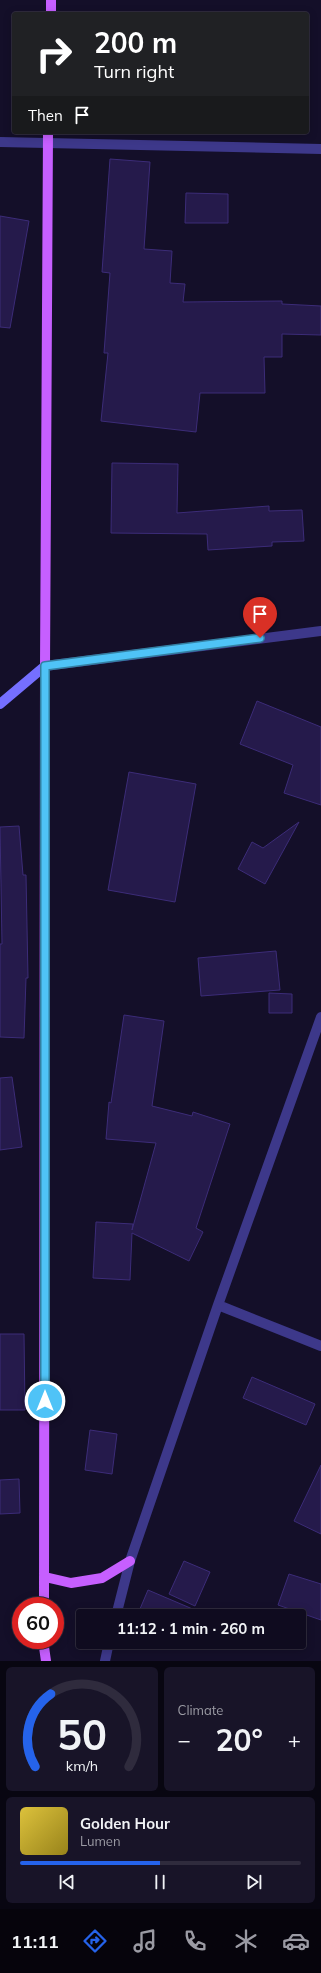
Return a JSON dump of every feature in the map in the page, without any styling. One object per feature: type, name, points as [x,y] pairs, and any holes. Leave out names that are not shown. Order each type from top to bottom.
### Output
[{"type":"main road","points":[[51,0],[51,12]]},
{"type":"main road","points":[[44,1597],[45,666],[48,134]]},
{"type":"main road","points":[[0,704],[45,666]]},
{"type":"main road","points":[[45,1577],[71,1583],[102,1578],[130,1561]]},
{"type":"main road","points":[[44,1649],[46,1661]]},
{"type":"street","points":[[0,142],[321,149]]},
{"type":"street","points":[[45,666],[321,631]]},
{"type":"street","points":[[118,1609],[130,1561],[218,1305],[321,1017]]},
{"type":"street","points":[[218,1305],[321,1346]]},
{"type":"street","points":[[105,1661],[108,1649]]},
{"type":"building","points":[[110,159],[150,162],[144,249],[172,251],[170,283],[185,284],[183,302],[282,301],[282,304],[321,306],[321,335],[282,334],[282,357],[264,357],[265,393],[200,393],[196,432],[101,421],[108,353],[104,353],[110,273],[102,272]]},
{"type":"building","points":[[186,193],[228,194],[228,223],[185,223]]},
{"type":"building","points":[[0,216],[29,221],[10,328],[0,327]]},
{"type":"building","points":[[112,463],[178,464],[177,513],[269,506],[269,511],[302,510],[304,541],[272,542],[272,546],[208,550],[207,534],[111,533]]},
{"type":"building","points":[[257,701],[321,727],[321,805],[284,793],[293,765],[240,744]]},
{"type":"building","points":[[129,772],[196,784],[175,902],[108,890]]},
{"type":"building","points":[[299,822],[265,884],[238,869],[252,842],[263,848]]},
{"type":"building","points":[[19,826],[23,875],[26,875],[28,978],[26,978],[24,1038],[0,1037],[0,944],[2,944],[0,827]]},
{"type":"building","points":[[276,951],[280,990],[201,996],[198,958]]},
{"type":"building","points":[[269,993],[292,994],[292,1013],[269,1013]]},
{"type":"building","points":[[124,1015],[164,1021],[152,1106],[192,1116],[193,1112],[230,1124],[196,1228],[203,1232],[189,1261],[132,1233],[130,1280],[93,1278],[96,1222],[133,1224],[132,1230],[156,1143],[106,1139],[109,1102],[111,1103]]},
{"type":"building","points":[[12,1077],[22,1147],[0,1150],[0,1078]]},
{"type":"building","points":[[0,1334],[24,1334],[25,1410],[0,1410]]},
{"type":"building","points":[[252,1377],[315,1404],[306,1425],[243,1398]]},
{"type":"building","points":[[90,1430],[117,1434],[112,1474],[85,1470]]},
{"type":"building","points":[[321,1465],[321,1534],[294,1521]]},
{"type":"building","points":[[19,1479],[20,1513],[0,1514],[0,1480]]},
{"type":"building","points":[[184,1561],[210,1572],[195,1606],[169,1594]]},
{"type":"building","points":[[289,1574],[321,1584],[321,1620],[306,1615],[306,1609],[289,1609],[278,1605]]},
{"type":"building","points":[[148,1590],[193,1609],[140,1609]]},
{"type":"route","points":[[45,1401],[45,666],[260,638]]}]
